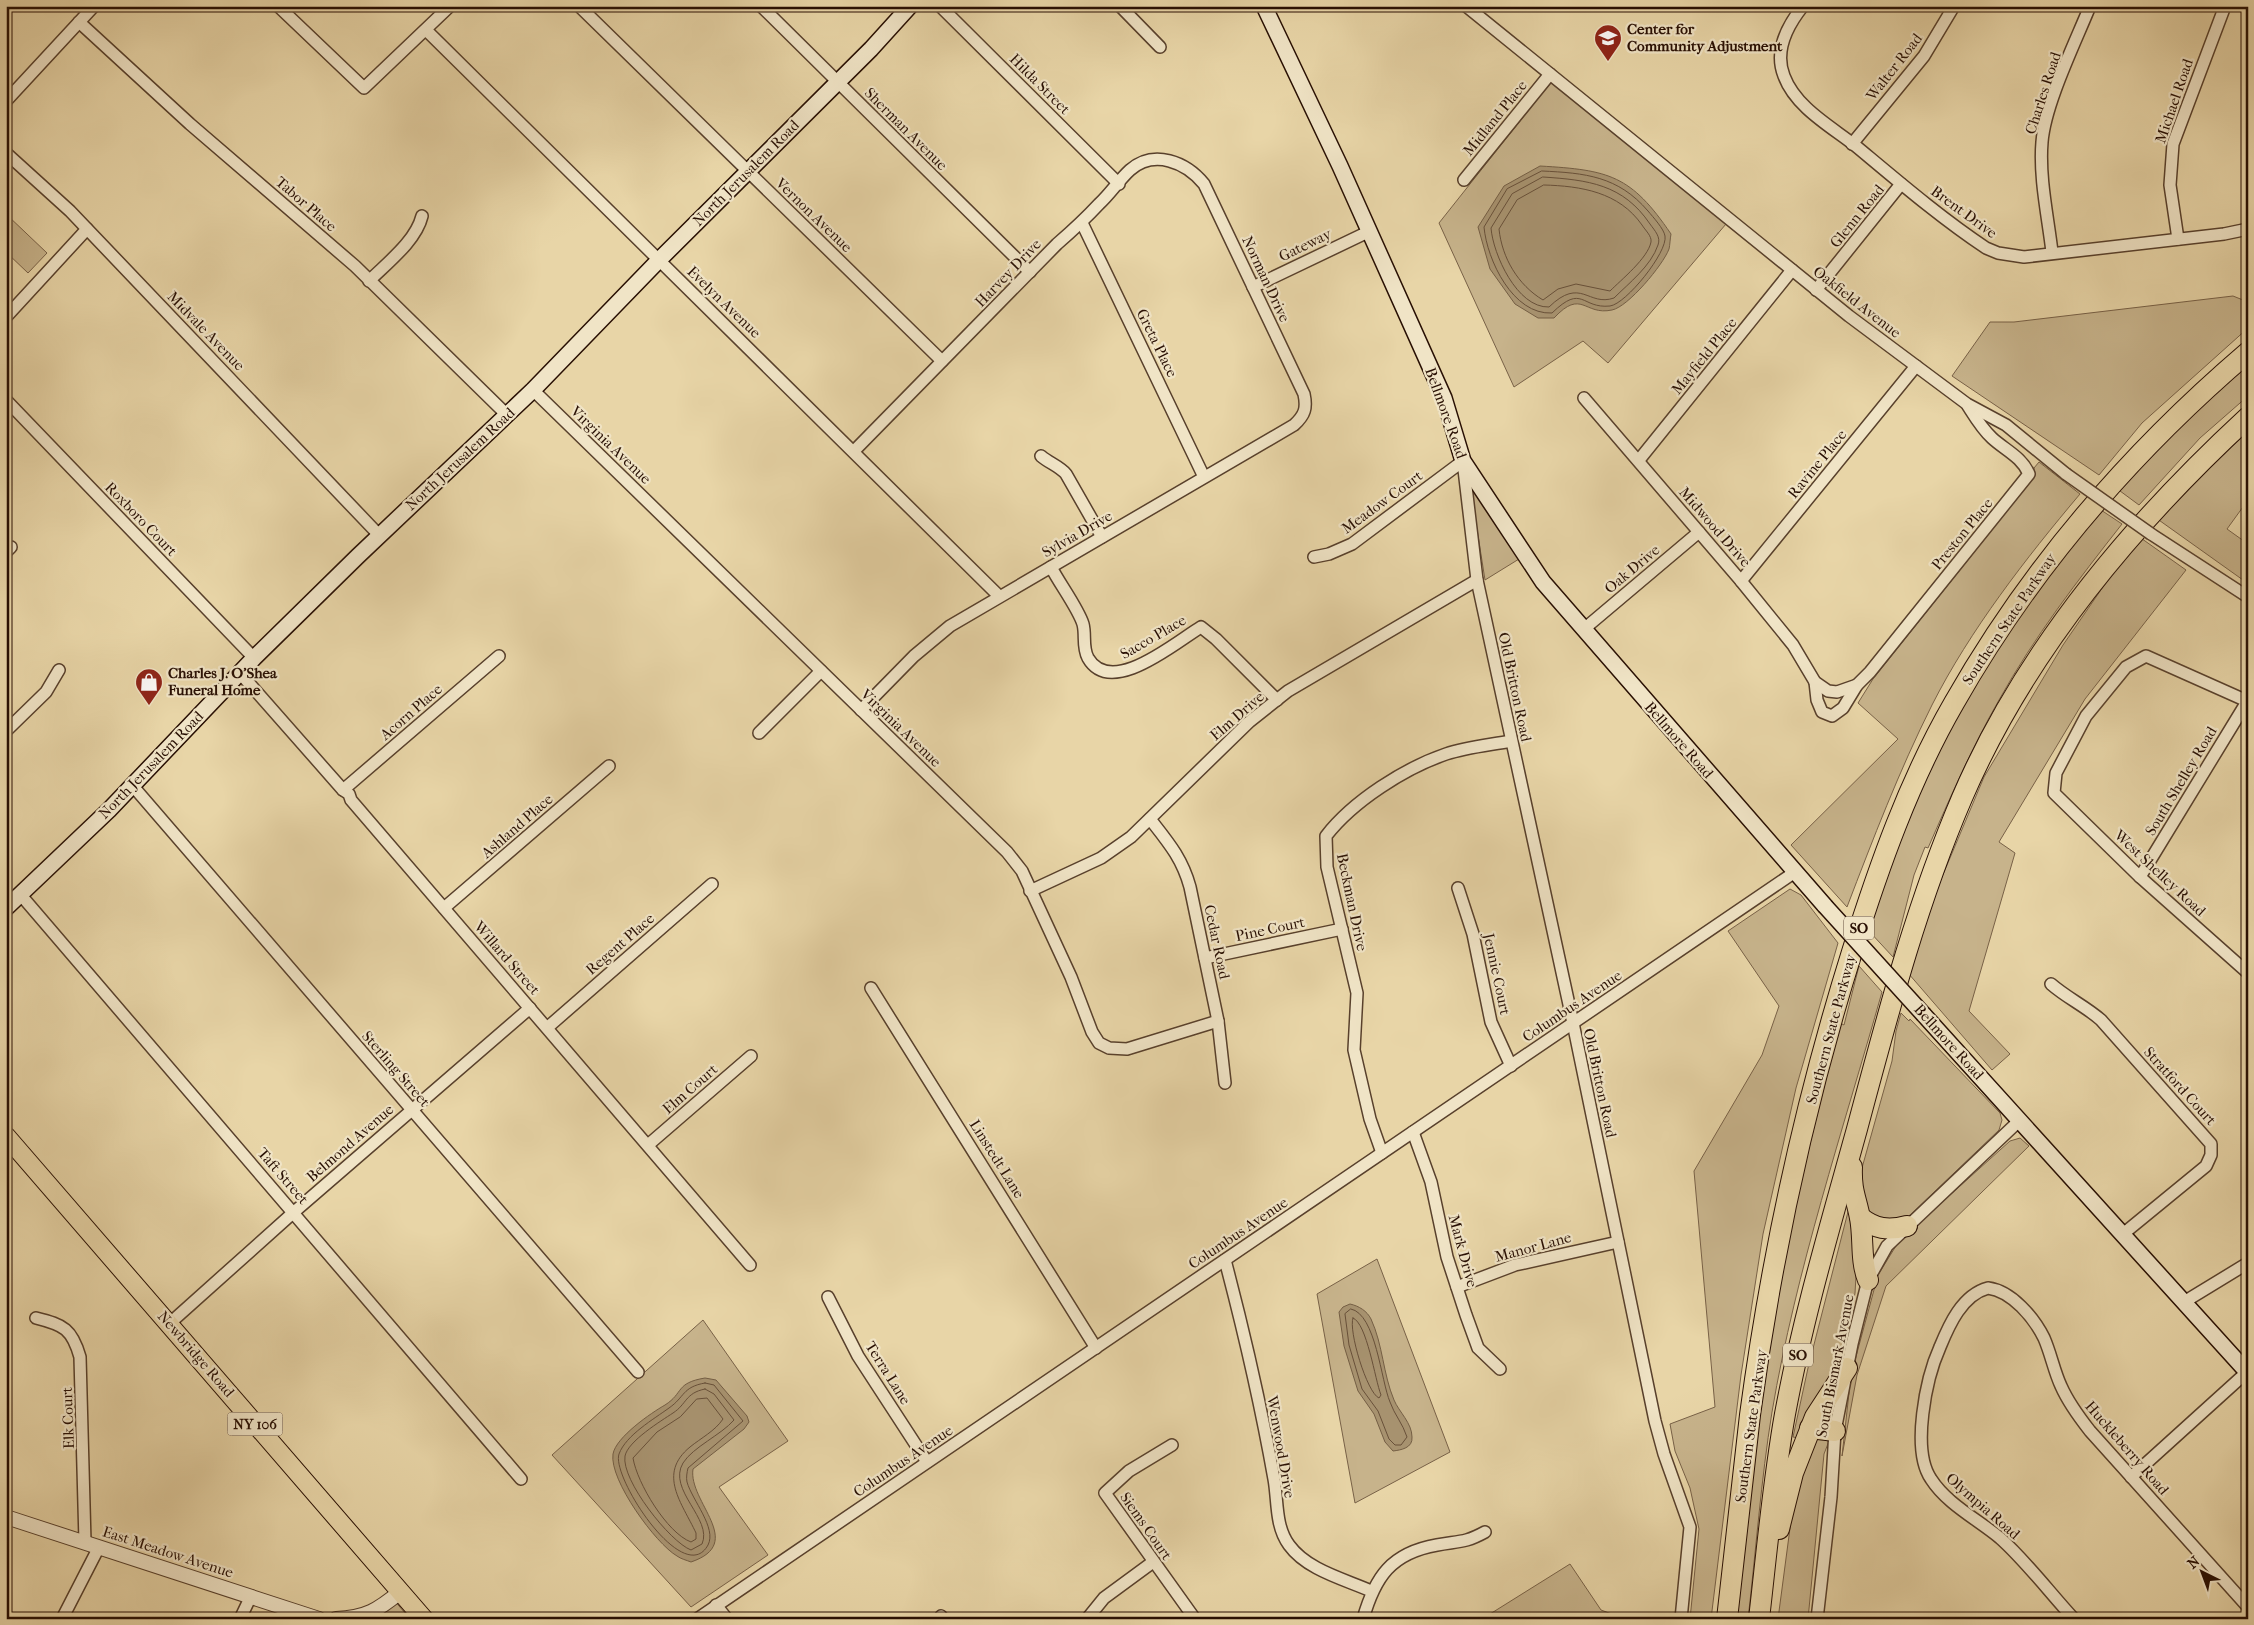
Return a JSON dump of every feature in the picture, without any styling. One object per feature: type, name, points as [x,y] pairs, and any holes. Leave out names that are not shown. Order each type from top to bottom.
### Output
[{"type":"highway","name":"Southern State Parkway","points":[[1727,1619],[1751,1412],[1775,1266],[1795,1169],[1839,994],[1879,866],[1900,814],[1932,746],[1966,683],[1989,644],[2055,551],[2135,458],[2178,415],[2248,352]]},
{"type":"highway","name":"Southern State Parkway","points":[[1759,1619],[1785,1414],[1809,1303],[1893,997],[1928,884],[1963,796],[2000,721],[2024,680],[2059,628],[2125,543],[2171,490],[2248,417]]},
{"type":"highway","points":[[1856,1131],[1852,1187],[1860,1217],[1863,1268],[1868,1280]]},
{"type":"highway","points":[[1860,1217],[1868,1224],[1885,1230],[1907,1226]]},
{"type":"highway","points":[[1763,1584],[1793,1474],[1810,1428],[1815,1417],[1847,1368]]},
{"type":"highway","points":[[1810,1428],[1835,1431]]},
{"type":"main road","name":"North Jerusalem Road","points":[[6,908],[110,810],[254,658],[506,414],[534,390],[659,260],[838,82],[910,6]]},
{"type":"main road","name":"Bellmore Road","points":[[1264,6],[1370,231],[1444,398],[1462,462],[1528,561],[1584,629],[1825,906],[2248,1372]]},
{"type":"main road","name":"Newbridge Road","points":[[6,1136],[424,1619]]},
{"type":"street","points":[[6,101],[94,6]]},
{"type":"street","points":[[278,6],[364,88],[450,6]]},
{"type":"street","name":"Vernon Avenue","points":[[579,6],[942,361]]},
{"type":"street","name":"Sherman Avenue","points":[[761,6],[1030,272]]},
{"type":"street","name":"Hilda Street","points":[[940,6],[1119,184]]},
{"type":"street","points":[[1120,6],[1160,47]]},
{"type":"street","name":"Oakfield Avenue","points":[[1466,6],[1816,290],[1916,366],[1967,404],[2006,425],[2066,474],[2150,534],[2248,597]]},
{"type":"street","name":"Brent Drive","points":[[1803,6],[1791,21],[1784,36],[1781,51],[1784,75],[1792,92],[1807,107],[1902,184],[1986,248],[1998,254],[2024,257],[2052,252],[2224,234],[2248,228]]},
{"type":"street","name":"Walter Road","points":[[1852,144],[1924,56],[1954,6]]},
{"type":"street","name":"Charles Road","points":[[2052,252],[2042,164],[2042,142],[2053,100],[2090,6]]},
{"type":"street","name":"Michael Road","points":[[2178,239],[2170,185],[2173,144],[2225,6]]},
{"type":"street","name":"Tabor Place","points":[[79,22],[190,124],[355,266],[506,414]]},
{"type":"street","name":"Evelyn Avenue","points":[[426,30],[999,596]]},
{"type":"street","name":"Midland Place","points":[[1464,180],[1550,74]]},
{"type":"street","name":"Midvale Avenue","points":[[6,153],[70,211],[379,536]]},
{"type":"street","name":"Harvey Drive","points":[[854,451],[1030,272],[1082,222],[1131,170],[1144,162],[1165,160],[1177,162],[1188,168],[1199,178]]},
{"type":"street","name":"Norman Drive","points":[[1199,178],[1304,394]]},
{"type":"street","name":"Glenn Road","points":[[1816,290],[1902,184]]},
{"type":"street","points":[[369,281],[411,237],[420,224],[422,216]]},
{"type":"street","name":"Greta Place","points":[[1082,222],[1204,477]]},
{"type":"street","points":[[6,317],[87,229]]},
{"type":"street","name":"Gateway","points":[[1253,287],[1370,231]]},
{"type":"street","name":"Mayfield Place","points":[[1638,460],[1792,270]]},
{"type":"street","name":"Ravine Place","points":[[1741,580],[1916,366]]},
{"type":"street","name":"Virginia Avenue","points":[[534,390],[1007,852],[1022,872],[1071,977],[1092,1032],[1100,1043],[1109,1048],[1127,1049],[1218,1021]]},
{"type":"street","name":"Sylvia Drive","points":[[861,710],[934,638],[999,596],[1294,425],[1304,412],[1306,404],[1304,394]]},
{"type":"street","name":"Midwood Drive","points":[[1584,398],[1741,580],[1793,644],[1815,682],[1819,707],[1822,712],[1832,716],[1843,708],[1857,685]]},
{"type":"street","name":"Roxboro Court","points":[[6,400],[254,658]]},
{"type":"street","name":"Preston Place","points":[[1857,685],[1870,672],[2029,474],[2026,466],[1985,430],[1967,404]]},
{"type":"street","points":[[1041,456],[1049,463],[1058,466],[1066,474],[1102,537]]},
{"type":"street","name":"Meadow Court","points":[[1314,557],[1329,554],[1352,544],[1462,462]]},
{"type":"street","name":"Old Britton Road","points":[[1462,462],[1477,580],[1573,1023],[1659,1437],[1690,1527],[1681,1619]]},
{"type":"street","name":"Oak Drive","points":[[1584,629],[1699,532]]},
{"type":"street","name":"Sacco Place","points":[[1051,567],[1083,624],[1084,646],[1088,656],[1099,669],[1110,673],[1125,672],[1201,627],[1216,639],[1277,700]]},
{"type":"street","name":"Elm Drive","points":[[1030,891],[1101,858],[1131,838],[1249,722],[1288,692],[1477,580]]},
{"type":"street","name":"Acorn Place","points":[[343,790],[499,656]]},
{"type":"street","name":"West Shelley Road","points":[[2247,700],[2146,656],[2126,667],[2086,716],[2056,773],[2054,793],[2140,877],[2248,973]]},
{"type":"street","points":[[6,731],[46,692],[60,670]]},
{"type":"street","points":[[759,733],[820,671]]},
{"type":"street","name":"Willard Street","points":[[240,673],[343,790],[349,794],[351,800],[548,1027],[750,1265]]},
{"type":"street","points":[[1815,682],[1828,691],[1837,692],[1857,685]]},
{"type":"street","name":"South Shelley Road","points":[[2140,877],[2247,700]]},
{"type":"street","name":"Beckman Drive","points":[[1382,1153],[1370,1119],[1354,1050],[1357,993],[1325,851],[1326,836],[1336,823],[1370,795],[1424,762],[1448,753],[1511,741]]},
{"type":"street","name":"Ashland Place","points":[[444,908],[610,766]]},
{"type":"street","name":"Sterling Street","points":[[132,785],[638,1372]]},
{"type":"street","name":"Cedar Road","points":[[1150,819],[1184,866],[1218,1021],[1225,1083]]},
{"type":"street","name":"Columbus Avenue","points":[[697,1619],[1795,872]]},
{"type":"street","name":"Regent Place","points":[[548,1027],[712,884]]},
{"type":"street","name":"Jennie Court","points":[[1458,888],[1473,934],[1495,1035],[1511,1066]]},
{"type":"street","name":"Taft Street","points":[[20,894],[521,1479]]},
{"type":"street","name":"Pine Court","points":[[1205,958],[1342,929]]},
{"type":"street","name":"Stratford Court","points":[[2051,984],[2068,999],[2079,1003],[2101,1020],[2210,1144],[2211,1155],[2206,1166],[2124,1234]]},
{"type":"street","name":"Linstedt Lane","points":[[871,988],[1096,1348]]},
{"type":"street","name":"Belmond Avenue","points":[[169,1324],[294,1212],[530,1008]]},
{"type":"street","name":"Elm Court","points":[[648,1145],[751,1056]]},
{"type":"street","name":"South Bismark Avenue","points":[[1816,1619],[1830,1497],[1835,1431],[1847,1368],[1868,1280],[1881,1256],[1907,1226],[2020,1120]]},
{"type":"street","name":"Mark Drive","points":[[1413,1132],[1431,1182],[1447,1257],[1478,1348],[1500,1369]]},
{"type":"street","name":"Manor Lane","points":[[1457,1287],[1515,1265],[1618,1242]]},
{"type":"street","name":"Wenwood Drive","points":[[1225,1260],[1274,1481],[1278,1517],[1284,1536],[1299,1556],[1312,1566],[1371,1591]]},
{"type":"street","points":[[2184,1302],[2248,1263]]},
{"type":"street","name":"Olympia Road","points":[[2008,1294],[1995,1289],[1982,1290],[1967,1301],[1950,1322],[1935,1357],[1920,1426],[1923,1466],[1937,1486],[1953,1502],[2001,1539],[2074,1619]]},
{"type":"street","name":"Huckleberry Road","points":[[2008,1294],[2039,1329],[2057,1378],[2073,1409],[2131,1477],[2248,1607]]},
{"type":"street","name":"Terra Lane","points":[[828,1297],[858,1356],[927,1462]]},
{"type":"street","name":"Elk Court","points":[[36,1318],[57,1323],[68,1330],[75,1339],[80,1357],[85,1542]]},
{"type":"street","points":[[2131,1477],[2248,1372]]},
{"type":"street","name":"Siems Court","points":[[1172,1445],[1129,1471],[1105,1493],[1195,1619]]},
{"type":"street","name":"East Meadow Avenue","points":[[6,1517],[319,1619]]},
{"type":"street","points":[[1363,1619],[1371,1591],[1384,1572],[1409,1554],[1429,1547],[1463,1542],[1485,1532]]},
{"type":"street","points":[[62,1619],[99,1547]]},
{"type":"street","points":[[1087,1619],[1104,1598],[1154,1562]]},
{"type":"street","points":[[336,1619],[364,1616],[374,1612],[400,1592]]},
{"type":"street","points":[[240,1619],[251,1596]]},
{"type":"street","points":[[716,1606],[728,1619]]},
{"type":"shaded area","points":[[1551,82],[1726,224],[1608,363],[1583,341],[1514,387],[1439,223]]},
{"type":"shaded area","points":[[6,214],[47,253],[28,273],[6,252]]},
{"type":"shaded area","points":[[2233,296],[2248,302],[2248,328],[2142,423],[2099,475],[1952,376],[1990,322],[2014,322]]},
{"type":"shaded area","points":[[2248,360],[2248,396],[2200,438],[2139,505],[2116,488]]},
{"type":"shaded area","points":[[2248,430],[2248,500],[2227,529],[2248,544],[2248,575],[2243,580],[2156,518]]},
{"type":"shaded area","points":[[2039,462],[2080,494],[2039,543],[2000,595],[1947,677],[1897,780],[1847,907],[1791,845],[1898,739],[1858,703],[1873,679],[2034,477],[2034,468]]},
{"type":"shaded area","points":[[1469,478],[1519,559],[1485,580]]},
{"type":"shaded area","points":[[2101,510],[2122,524],[2042,631],[1989,718],[1928,848],[1925,847],[1914,875],[1893,957],[1868,930],[1901,831],[1941,745],[1973,687],[2035,588]]},
{"type":"shaded area","points":[[2138,536],[2186,570],[2085,699],[1999,842],[2015,853],[1969,1011],[2010,1054],[1992,1070],[1908,973],[1934,896],[1984,777],[2063,645]]},
{"type":"shaded area","points":[[1790,889],[1801,895],[1838,943],[1796,1088],[1763,1234],[1741,1375],[1711,1619],[1690,1619],[1699,1529],[1690,1488],[1675,1451],[1670,1424],[1715,1407],[1694,1171],[1762,1055],[1779,1006],[1728,931]]},
{"type":"shaded area","points":[[1859,966],[1882,992],[1821,1200],[1794,1306],[1782,1359],[1768,1438],[1748,1619],[1736,1619],[1759,1419],[1783,1265],[1840,1023],[1844,1025]]},
{"type":"shaded area","points":[[1901,1013],[1909,1021],[1910,1019],[2000,1113],[2002,1120],[1999,1130],[1910,1215],[1900,1222],[1865,1214],[1860,1175],[1892,1061],[1896,1031]]},
{"type":"shaded area","points":[[2020,1138],[2029,1146],[1886,1286],[1857,1375],[1842,1456],[1851,1375],[1878,1275],[1899,1241],[2010,1141]]},
{"type":"shaded area","points":[[1851,1200],[1858,1242],[1855,1293],[1848,1335],[1841,1362],[1798,1438],[1793,1437],[1808,1368]]},
{"type":"shaded area","points":[[1377,1259],[1450,1452],[1355,1503],[1317,1294]]},
{"type":"shaded area","points":[[703,1320],[788,1441],[719,1487],[768,1555],[691,1607],[552,1455]]},
{"type":"shaded area","points":[[1827,1435],[1829,1441],[1824,1454],[1808,1619],[1778,1619],[1794,1498],[1810,1439]]},
{"type":"shaded area","points":[[1570,1564],[1601,1610],[1625,1619],[1482,1619]]},
{"type":"shaded area","points":[[394,1600],[410,1619],[357,1619]]},
{"type":"water","points":[[1540,166],[1584,170],[1616,179],[1643,199],[1657,214],[1671,234],[1669,249],[1660,265],[1635,294],[1619,307],[1603,311],[1577,304],[1563,309],[1554,318],[1538,318],[1515,304],[1490,269],[1478,227],[1504,186]]},
{"type":"water","points":[[1350,1304],[1365,1311],[1375,1329],[1390,1390],[1396,1404],[1408,1422],[1411,1432],[1411,1444],[1403,1449],[1393,1451],[1385,1442],[1374,1414],[1358,1391],[1344,1346],[1339,1312],[1343,1307]]},
{"type":"water","points":[[705,1378],[716,1380],[747,1416],[749,1422],[744,1429],[693,1469],[698,1495],[715,1533],[714,1544],[707,1554],[691,1562],[679,1557],[668,1549],[646,1525],[618,1479],[613,1454],[620,1440],[635,1426],[671,1401],[684,1386],[695,1380]]},
{"type":"place","name":"Center for Community Adjustment","points":[[1608,62]]},
{"type":"place","name":"Charles J. O’Shea Funeral Home","points":[[149,706]]}]
